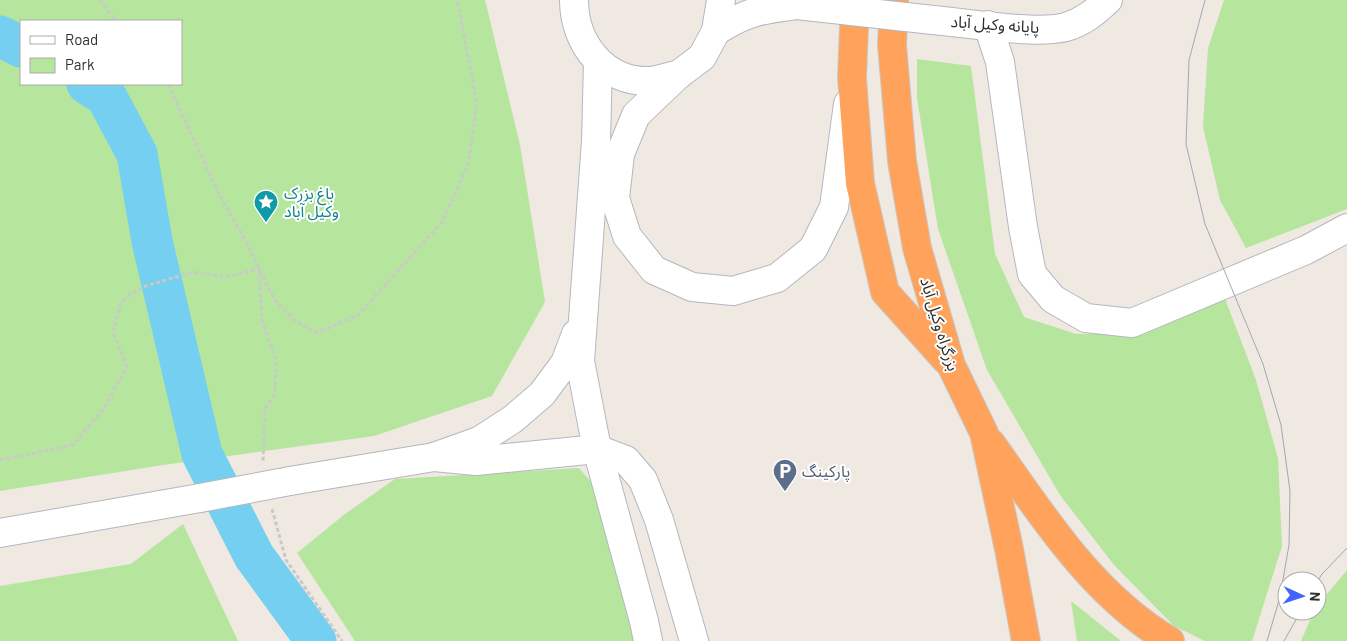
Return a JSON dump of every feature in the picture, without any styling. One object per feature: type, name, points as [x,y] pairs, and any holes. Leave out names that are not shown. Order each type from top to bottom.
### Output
[{"type":"highway","points":[[856,0],[852,78],[860,184],[886,292],[951,365]]},
{"type":"highway","name":"بزرگراه وکیل آباد","points":[[894,0],[892,45],[902,161],[917,248],[951,365],[984,433],[1010,549],[1026,641]]},
{"type":"highway","points":[[984,433],[1056,536],[1091,576],[1151,630],[1170,641]]},
{"type":"street","points":[[574,0],[574,10],[581,39],[598,62],[623,77],[651,81],[678,74]]},
{"type":"street","points":[[721,0],[716,31],[702,57],[678,74],[636,115],[620,154],[615,198],[627,236],[654,270],[692,287],[733,291],[777,278],[813,249],[834,207],[852,78]]},
{"type":"street","name":"پایانه وکیل آباد","points":[[716,31],[734,19],[760,9],[797,5],[1024,29],[1066,27],[1090,16],[1108,0]]},
{"type":"street","points":[[988,25],[1000,62],[1023,227],[1032,274],[1053,299],[1086,318],[1132,323],[1306,250],[1347,228]]},
{"type":"street","points":[[1000,62],[1024,29]]},
{"type":"street","points":[[598,62],[596,141],[581,318],[580,361],[597,449],[648,641]]},
{"type":"street","points":[[0,533],[434,456],[479,441],[513,419],[542,394],[565,363],[581,318]]},
{"type":"street","points":[[434,456],[476,461],[597,449],[626,460],[643,480],[659,520],[694,641]]},
{"type":"path","points":[[100,0],[115,20]]},
{"type":"path","points":[[168,85],[219,194],[274,300],[294,320],[315,332],[332,328],[359,314],[442,222],[468,165],[477,104],[458,4],[455,0]]},
{"type":"path","points":[[0,460],[73,445],[104,408],[128,366],[113,332],[121,301],[142,287],[193,272],[227,277],[259,269]]},
{"type":"path","points":[[259,269],[262,321],[276,360],[275,394],[265,409],[263,466]]},
{"type":"path","points":[[270,504],[286,560],[342,641]]},
{"type":"green space","name":"باغ بزرک وکیل آباد","points":[[0,0],[485,0],[520,145],[545,302],[492,396],[374,436],[163,465],[0,491]]},
{"type":"green space","points":[[1224,0],[1347,0],[1347,209],[1246,248],[1220,200],[1203,127],[1208,48]]},
{"type":"green space","points":[[917,59],[971,66],[995,254],[1024,317],[1076,334],[1126,334],[1224,296],[1256,380],[1278,458],[1282,546],[1252,641],[1205,641],[1174,626],[1114,565],[1060,495],[987,370],[938,229],[917,98]]},
{"type":"green space","points":[[579,468],[597,489],[639,641],[355,641],[297,553],[345,514],[395,479]]},
{"type":"green space","points":[[183,524],[238,641],[0,641],[0,586],[131,564]]},
{"type":"green space","points":[[1347,570],[1347,641],[1301,641],[1310,621],[1327,621],[1327,594]]},
{"type":"green space","points":[[1071,601],[1121,641],[1077,641]]},
{"type":"waterway","points":[[0,36],[20,46]]},
{"type":"waterway","points":[[89,85],[106,96],[137,154],[152,241],[202,454],[254,556],[316,641]]},
{"type":"tram line","points":[[1205,0],[1189,60],[1186,144],[1205,224],[1263,364],[1281,425],[1290,491],[1289,545],[1280,597],[1267,641]]},
{"type":"tram line","points":[[1325,571],[1347,548]]},
{"type":"tram line","points":[[1284,641],[1295,621]]},
{"type":"place","name":"باغ بزرک وکیل آباد","points":[[266,223]]},
{"type":"place","name":"پارکینگ","points":[[785,492]]}]
